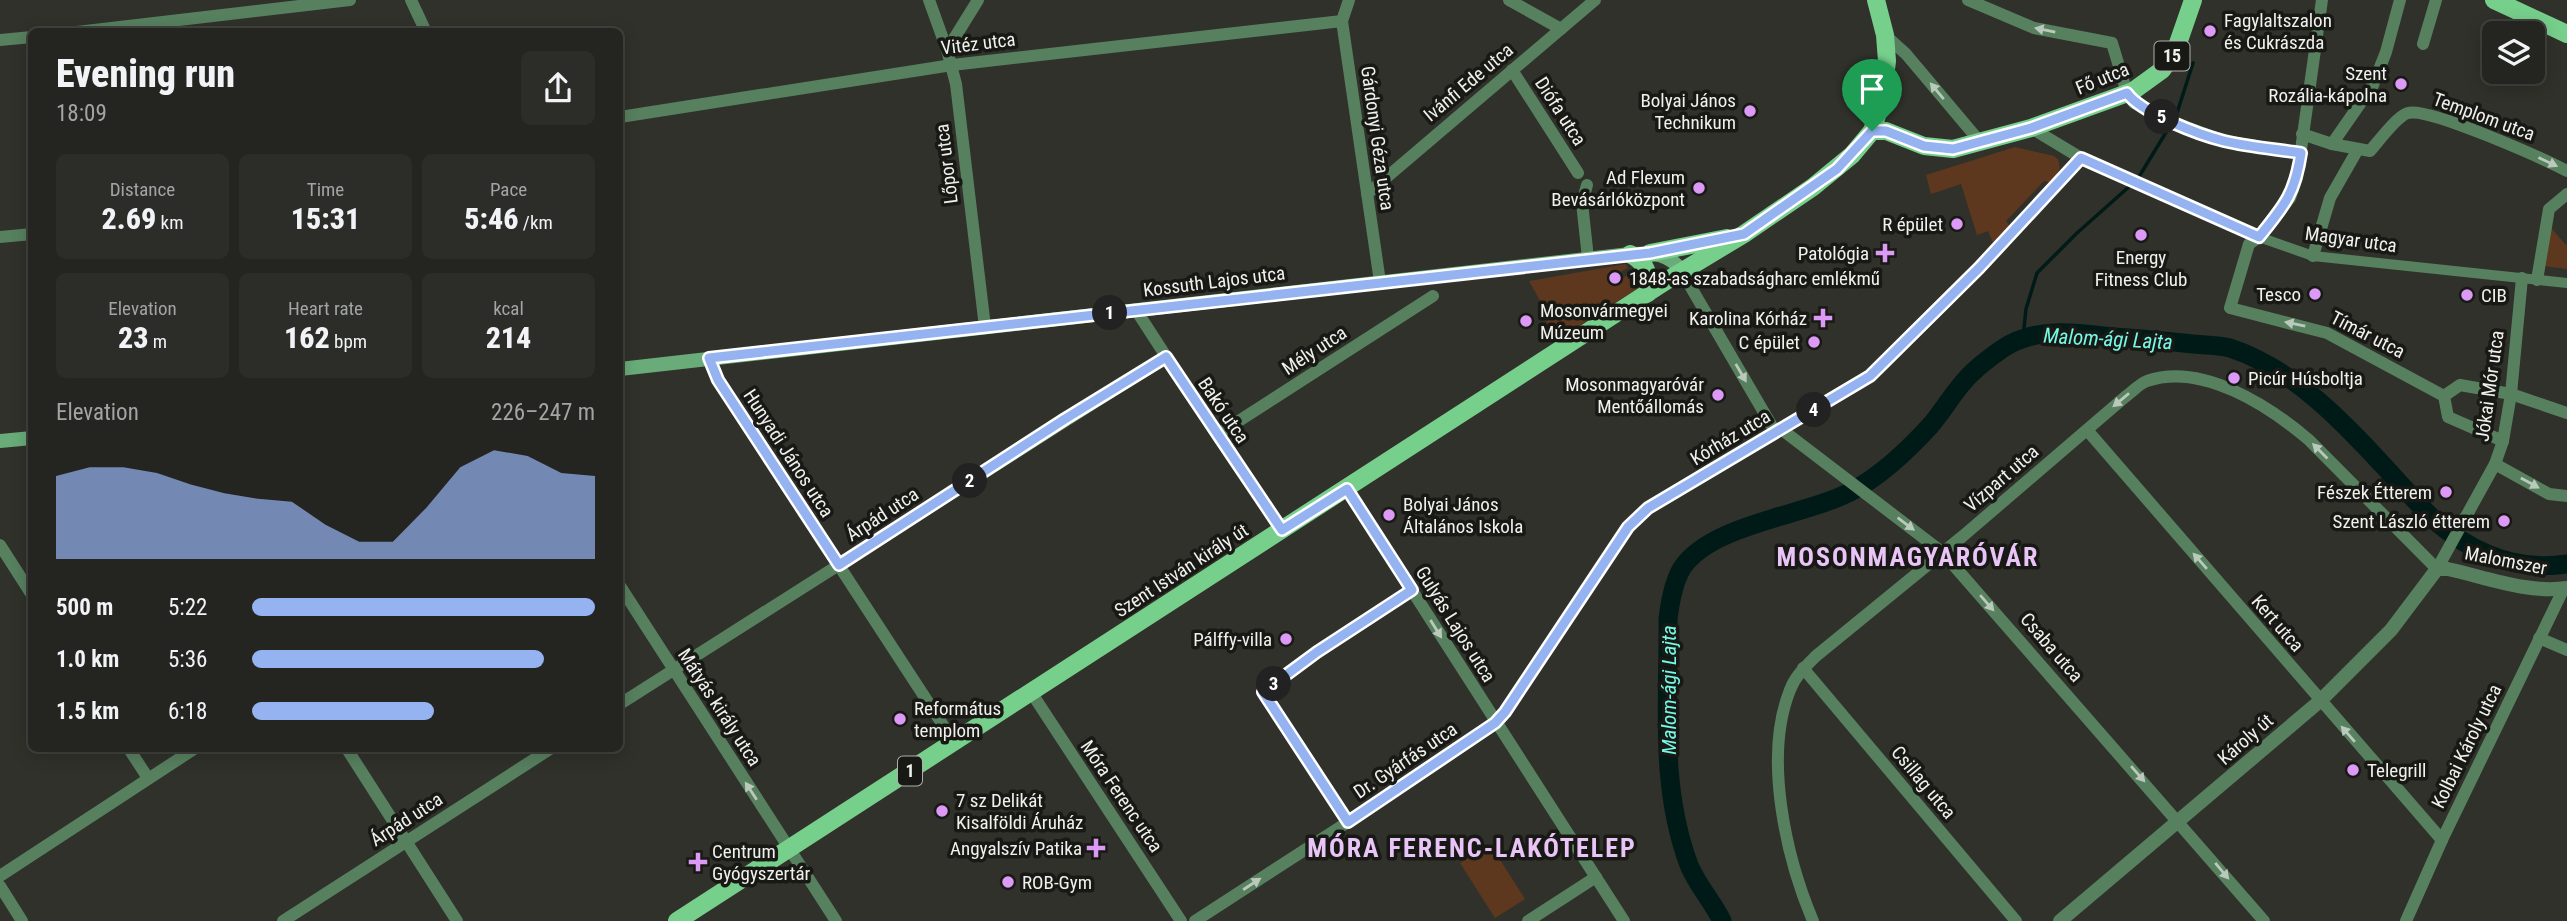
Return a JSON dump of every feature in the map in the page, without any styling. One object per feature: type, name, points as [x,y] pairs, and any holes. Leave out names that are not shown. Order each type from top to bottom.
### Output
[{"type":"main road","name":"1","points":[[1744,234],[1837,169],[1872,131],[1886,78],[1885,35],[1876,0]]},
{"type":"main road","name":"Fő utca","points":[[1981,143],[2127,93],[2152,79],[2180,42],[2193,0]]},
{"type":"main road","points":[[2494,0],[2567,34]]},
{"type":"main road","name":"15","points":[[1872,131],[1886,131],[1924,146],[1941,148],[1953,149],[1981,143]]},
{"type":"main road","points":[[1650,253],[1744,234]]},
{"type":"main road","name":"Szent István király út","points":[[677,921],[1648,293],[1744,234]]},
{"type":"main road","points":[[1650,253],[1663,255],[1675,262],[1682,272]]},
{"type":"main road","name":"Kossuth Lajos utca","points":[[623,369],[1650,253]]},
{"type":"main road","points":[[1630,254],[1638,258],[1648,272],[1648,293]]},
{"type":"main road","points":[[0,441],[28,438]]},
{"type":"street","points":[[111,28],[349,0]]},
{"type":"street","points":[[411,0],[424,28]]},
{"type":"street","name":"Lőpor utca","points":[[929,0],[952,65],[985,327]]},
{"type":"street","points":[[947,50],[978,0]]},
{"type":"street","name":"Gárdonyi Géza utca","points":[[1349,0],[1342,21],[1380,282]]},
{"type":"street","points":[[1509,0],[1561,29]]},
{"type":"street","name":"Ivánfi Ede utca","points":[[1367,194],[1595,0]]},
{"type":"street","points":[[1968,0],[2034,28],[2112,43],[2127,93],[2134,103],[2172,122],[2224,141],[2301,153]]},
{"type":"street","points":[[2259,237],[2290,198],[2297,178],[2322,0]]},
{"type":"street","points":[[2332,144],[2373,85],[2386,52],[2400,0]]},
{"type":"street","points":[[2423,44],[2436,0]]},
{"type":"street","name":"Vitéz utca","points":[[623,117],[952,65],[1342,21]]},
{"type":"street","points":[[1885,35],[1906,54],[1981,143]]},
{"type":"street","points":[[0,40],[28,37]]},
{"type":"street","name":"Diófa utca","points":[[1512,70],[1578,173]]},
{"type":"street","name":"Templom utca","points":[[2358,149],[2370,151],[2400,118],[2417,112],[2459,124],[2567,171]]},
{"type":"street","name":"Magyar utca","points":[[2031,128],[2081,158],[2259,237],[2313,256],[2567,283]]},
{"type":"street","points":[[2302,134],[2358,149],[2330,198],[2313,256]]},
{"type":"street","name":"Kórház utca","points":[[1495,723],[1628,527],[1648,508],[1870,376],[1979,268],[2081,158]]},
{"type":"street","points":[[1587,185],[1582,202],[1588,258]]},
{"type":"street","points":[[2537,280],[2549,209],[2567,194]]},
{"type":"street","points":[[0,237],[28,234]]},
{"type":"street","name":"Tímár utca","points":[[2259,237],[2249,244],[2230,308],[2327,333],[2444,396],[2448,417],[2503,441]]},
{"type":"street","name":"Csaba utca","points":[[1682,272],[1778,431],[1871,497],[1942,552],[2264,921]]},
{"type":"street","name":"Jókai Mór utca","points":[[2437,569],[2496,464],[2503,441],[2511,394],[2522,278]]},
{"type":"street","name":"Mély utca","points":[[1217,435],[1433,296]]},
{"type":"street","name":"Bakó utca","points":[[1136,310],[1282,530]]},
{"type":"street","name":"Árpád utca","points":[[623,702],[1166,357]]},
{"type":"street","name":"Hunyadi János utca","points":[[709,358],[718,380],[954,743]]},
{"type":"street","name":"Vízpart utca","points":[[1813,921],[1800,891],[1788,839],[1778,754],[1791,688],[1803,668],[2145,382],[2165,377],[2186,377],[2261,404],[2309,440],[2437,569]]},
{"type":"street","points":[[2444,396],[2460,385],[2511,394],[2567,413]]},
{"type":"street","name":"Kert utca","points":[[2087,430],[2442,840]]},
{"type":"street","points":[[2496,464],[2549,494],[2567,496]]},
{"type":"street","name":"Gulyás Lajos utca","points":[[1347,489],[1624,921]]},
{"type":"street","points":[[0,545],[28,589]]},
{"type":"street","name":"Malomszer","points":[[2437,569],[2515,584],[2565,588]]},
{"type":"street","name":"Károly út","points":[[2060,921],[2320,701],[2391,630],[2437,569]]},
{"type":"street","name":"Kolbai Károly utca","points":[[2406,921],[2442,840],[2565,588]]},
{"type":"street","points":[[1348,822],[1263,692],[1317,652],[1412,590]]},
{"type":"street","name":"Mátyás király utca","points":[[623,591],[836,921]]},
{"type":"street","points":[[2539,638],[2567,650]]},
{"type":"street","name":"Csillag utca","points":[[1803,668],[2016,921]]},
{"type":"street","name":"Móra Ferenc utca","points":[[1031,692],[1181,921]]},
{"type":"street","name":"Dr. Gyárfás utca","points":[[1195,921],[1495,723]]},
{"type":"street","points":[[132,752],[148,778]]},
{"type":"street","points":[[0,876],[189,752]]},
{"type":"street","points":[[349,752],[457,921]]},
{"type":"street","name":"Árpád utca","points":[[283,921],[545,752]]},
{"type":"street","points":[[1528,921],[1596,877]]},
{"type":"street","points":[[0,886],[22,921]]},
{"type":"shaded area","points":[[2015,147],[2054,156],[2058,159],[2060,168],[2052,183],[2044,181],[2006,221],[2011,228],[1993,243],[1988,231],[1977,235],[1961,184],[1931,194],[1926,175]]},
{"type":"shaded area","points":[[2551,228],[2567,246],[2567,269],[2544,266]]},
{"type":"shaded area","points":[[1626,264],[1628,268],[1610,277],[1612,283],[1630,274],[1633,282],[1644,275],[1637,289],[1558,339],[1544,318],[1548,315],[1529,281]]},
{"type":"shaded area","points":[[1490,844],[1525,899],[1495,918],[1460,863]]},
{"type":"waterway","points":[[2137,180],[2176,116],[2193,63]]},
{"type":"waterway","points":[[2023,337],[2026,309],[2037,273],[2131,185]]},
{"type":"waterway","name":"Malom-ági Lajta","points":[[1722,921],[1689,865],[1673,804],[1669,774],[1668,619],[1672,593],[1682,568],[1696,553],[1715,540],[1737,530],[1834,499],[1874,477],[1922,435],[1973,372],[1994,354],[2015,342],[2042,334],[2070,333],[2230,348],[2260,361],[2315,398],[2341,421],[2434,520],[2464,542],[2479,551],[2513,562],[2548,566],[2567,564]]},
{"type":"place","name":"Fagylaltszalon és Cukrászda","points":[[2210,31]]},
{"type":"place","name":"Szent Rozália-kápolna","points":[[2401,84]]},
{"type":"place","name":"Bolyai János Technikum","points":[[1750,111]]},
{"type":"place","name":"Ad Flexum Bevásárlóközpont","points":[[1699,188]]},
{"type":"place","name":"R épület","points":[[1957,224]]},
{"type":"place","name":"Energy Fitness Club","points":[[2141,235]]},
{"type":"place","name":"Patológia","points":[[1885,253]]},
{"type":"place","name":"1848-as szabadságharc emlékmű","points":[[1615,278]]},
{"type":"place","name":"Tesco","points":[[2315,294]]},
{"type":"place","name":"CIB","points":[[2467,295]]},
{"type":"place","name":"Karolina Kórház","points":[[1823,318]]},
{"type":"place","name":"Mosonvármegyei Múzeum","points":[[1526,321]]},
{"type":"place","name":"C épület","points":[[1814,342]]},
{"type":"place","name":"Picúr Húsboltja","points":[[2234,378]]},
{"type":"place","name":"Mosonmagyaróvár Mentőállomás","points":[[1718,395]]},
{"type":"place","name":"Fészek Étterem","points":[[2446,492]]},
{"type":"place","name":"Bolyai János Általános Iskola","points":[[1389,515]]},
{"type":"place","name":"Szent László étterem","points":[[2504,521]]},
{"type":"place","name":"Pálffy-villa","points":[[1286,639]]},
{"type":"place","name":"Református templom","points":[[900,719]]},
{"type":"place","name":"Telegrill","points":[[2353,770]]},
{"type":"place","name":"7 sz Delikát Kisalföldi Áruház","points":[[942,811]]},
{"type":"place","name":"Angyalszív Patika","points":[[1096,848]]},
{"type":"place","name":"Centrum Gyógyszertár","points":[[698,862]]},
{"type":"place","name":"ROB-Gym","points":[[1008,882]]},
{"type":"district","name":"MOSONMAGYARÓVÁR","points":[[1908,557]]},
{"type":"district","name":"MÓRA FERENC-LAKÓTELEP","points":[[1472,848]]},
{"type":"route","points":[[2127,93],[2134,103],[2155,114],[2224,141],[2301,153],[2290,198],[2259,237],[2081,158],[1979,268],[1870,376],[1648,508],[1628,527],[1495,723],[1348,822],[1263,692],[1317,652],[1412,590],[1347,489],[1282,530],[1166,357],[839,565],[718,380],[709,358],[1650,253],[1713,241],[1744,234],[1813,187],[1852,155],[1872,131],[1886,131],[1924,146],[1953,149],[2031,128],[2127,93]]}]
